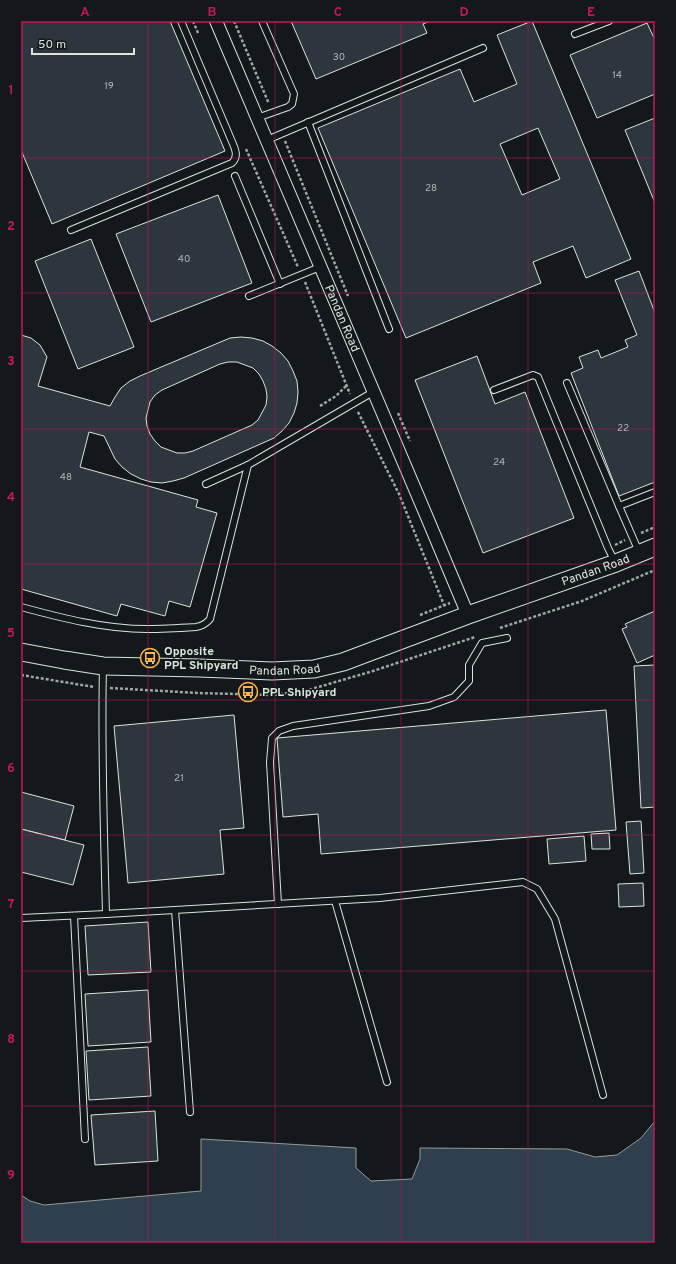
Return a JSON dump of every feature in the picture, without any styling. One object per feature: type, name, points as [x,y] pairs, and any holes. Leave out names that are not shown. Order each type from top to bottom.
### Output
[{"type":"street","name":"Pandan Road","points":[[216,21],[468,615]]},
{"type":"street","name":"Pandan Road","points":[[21,652],[103,666],[272,671],[314,669],[343,662],[468,615],[616,563],[647,550]]},
{"type":"lane","points":[[71,230],[234,160],[236,152],[233,144],[181,21]]},
{"type":"lane","points":[[257,118],[273,113],[292,104],[294,94],[262,21]]},
{"type":"lane","points":[[575,34],[609,21]]},
{"type":"lane","points":[[267,140],[483,48]]},
{"type":"lane","points":[[308,122],[389,329]]},
{"type":"lane","points":[[235,176],[280,284]]},
{"type":"lane","points":[[249,296],[320,267]]},
{"type":"lane","points":[[494,390],[533,375],[538,377],[608,548],[616,563]]},
{"type":"lane","points":[[567,382],[633,537],[647,550]]},
{"type":"lane","points":[[206,484],[248,465],[373,392]]},
{"type":"lane","points":[[21,607],[68,620],[132,628],[146,629],[196,627],[206,623],[210,619],[248,465]]},
{"type":"lane","points":[[619,506],[655,492]]},
{"type":"lane","points":[[278,904],[270,762],[272,738],[279,731],[293,726],[429,706],[454,697],[469,681],[469,665],[482,642],[508,638]]},
{"type":"lane","points":[[103,666],[102,751],[106,914]]},
{"type":"lane","points":[[21,918],[380,898],[523,882],[537,889],[555,919],[603,1095]]},
{"type":"lane","points":[[335,901],[387,1082]]},
{"type":"lane","points":[[175,910],[190,1112]]},
{"type":"lane","points":[[74,916],[86,1139]]},
{"type":"path","points":[[234,21],[273,113]]},
{"type":"path","points":[[282,133],[350,299]]},
{"type":"path","points":[[301,274],[346,385],[399,494],[444,605]]},
{"type":"path","points":[[320,406],[336,396],[346,385]]},
{"type":"path","points":[[396,408],[411,445]]},
{"type":"path","points":[[608,548],[655,527]]},
{"type":"path","points":[[416,617],[461,599]]},
{"type":"water","points":[[655,1121],[655,1243],[21,1243],[21,1195],[30,1201],[44,1205],[201,1191],[201,1139],[356,1148],[356,1168],[371,1181],[412,1179],[420,1159],[420,1148],[567,1149],[595,1157],[617,1155],[641,1138]]},
{"type":"building","points":[[21,21],[170,21],[225,151],[52,224],[21,150]]},
{"type":"building","points":[[291,21],[430,21],[423,24],[427,33],[316,79]]},
{"type":"building","points":[[532,21],[631,259],[586,278],[573,246],[533,262],[541,283],[406,338],[318,128],[460,69],[474,102],[517,84],[497,35]],"holes":[[[538,128],[560,179],[522,195],[500,144]]]},
{"type":"building","points":[[647,23],[655,40],[655,94],[597,118],[570,55]]},
{"type":"building","points":[[655,118],[655,203],[625,130]]},
{"type":"building","points":[[218,195],[252,283],[151,322],[116,234]]},
{"type":"building","points":[[91,239],[134,347],[78,369],[35,261]]},
{"type":"building","points":[[639,271],[655,313],[655,482],[619,496],[571,373],[583,368],[579,357],[598,350],[601,358],[628,347],[625,340],[637,335],[615,280]]},
{"type":"building","points":[[21,335],[31,338],[40,345],[47,357],[38,386],[110,406],[121,388],[130,381],[230,338],[252,338],[263,341],[281,353],[288,361],[297,381],[297,403],[289,423],[274,438],[184,478],[162,483],[141,479],[131,474],[115,459],[104,436],[89,432],[80,467],[198,500],[196,507],[217,513],[190,607],[169,601],[165,616],[121,604],[117,616],[21,589]],"holes":[[[237,362],[253,368],[259,374],[266,389],[266,405],[258,420],[252,425],[193,451],[177,453],[161,447],[150,434],[146,418],[150,402],[155,395],[162,390],[220,364]]]},
{"type":"building","points":[[477,356],[495,404],[525,392],[574,518],[483,553],[415,380]]},
{"type":"building","points":[[655,611],[655,655],[637,663],[622,629],[627,627],[625,624]]},
{"type":"building","points":[[655,665],[655,807],[641,808],[634,666]]},
{"type":"building","points":[[606,710],[616,830],[321,854],[318,814],[283,817],[277,738]]},
{"type":"building","points":[[234,715],[244,828],[220,830],[224,874],[128,883],[114,726]]},
{"type":"building","points":[[21,792],[74,806],[65,840],[21,829]]},
{"type":"building","points":[[641,821],[644,873],[630,874],[626,822]]},
{"type":"building","points":[[21,829],[84,845],[73,885],[21,872]]},
{"type":"building","points":[[609,833],[610,849],[592,849],[591,834]]},
{"type":"building","points":[[584,836],[586,861],[549,864],[547,839]]},
{"type":"building","points":[[643,883],[644,906],[619,907],[618,884]]},
{"type":"building","points":[[148,922],[151,972],[88,975],[85,926]]},
{"type":"building","points":[[148,990],[151,1042],[88,1046],[85,994]]},
{"type":"building","points":[[148,1047],[151,1096],[89,1100],[86,1051]]},
{"type":"building","points":[[155,1111],[158,1161],[95,1165],[91,1115]]},
{"type":"place","name":"Opposite PPL Shipyard","points":[[150,658]]},
{"type":"place","name":"PPL Shipyard","points":[[248,692]]}]
